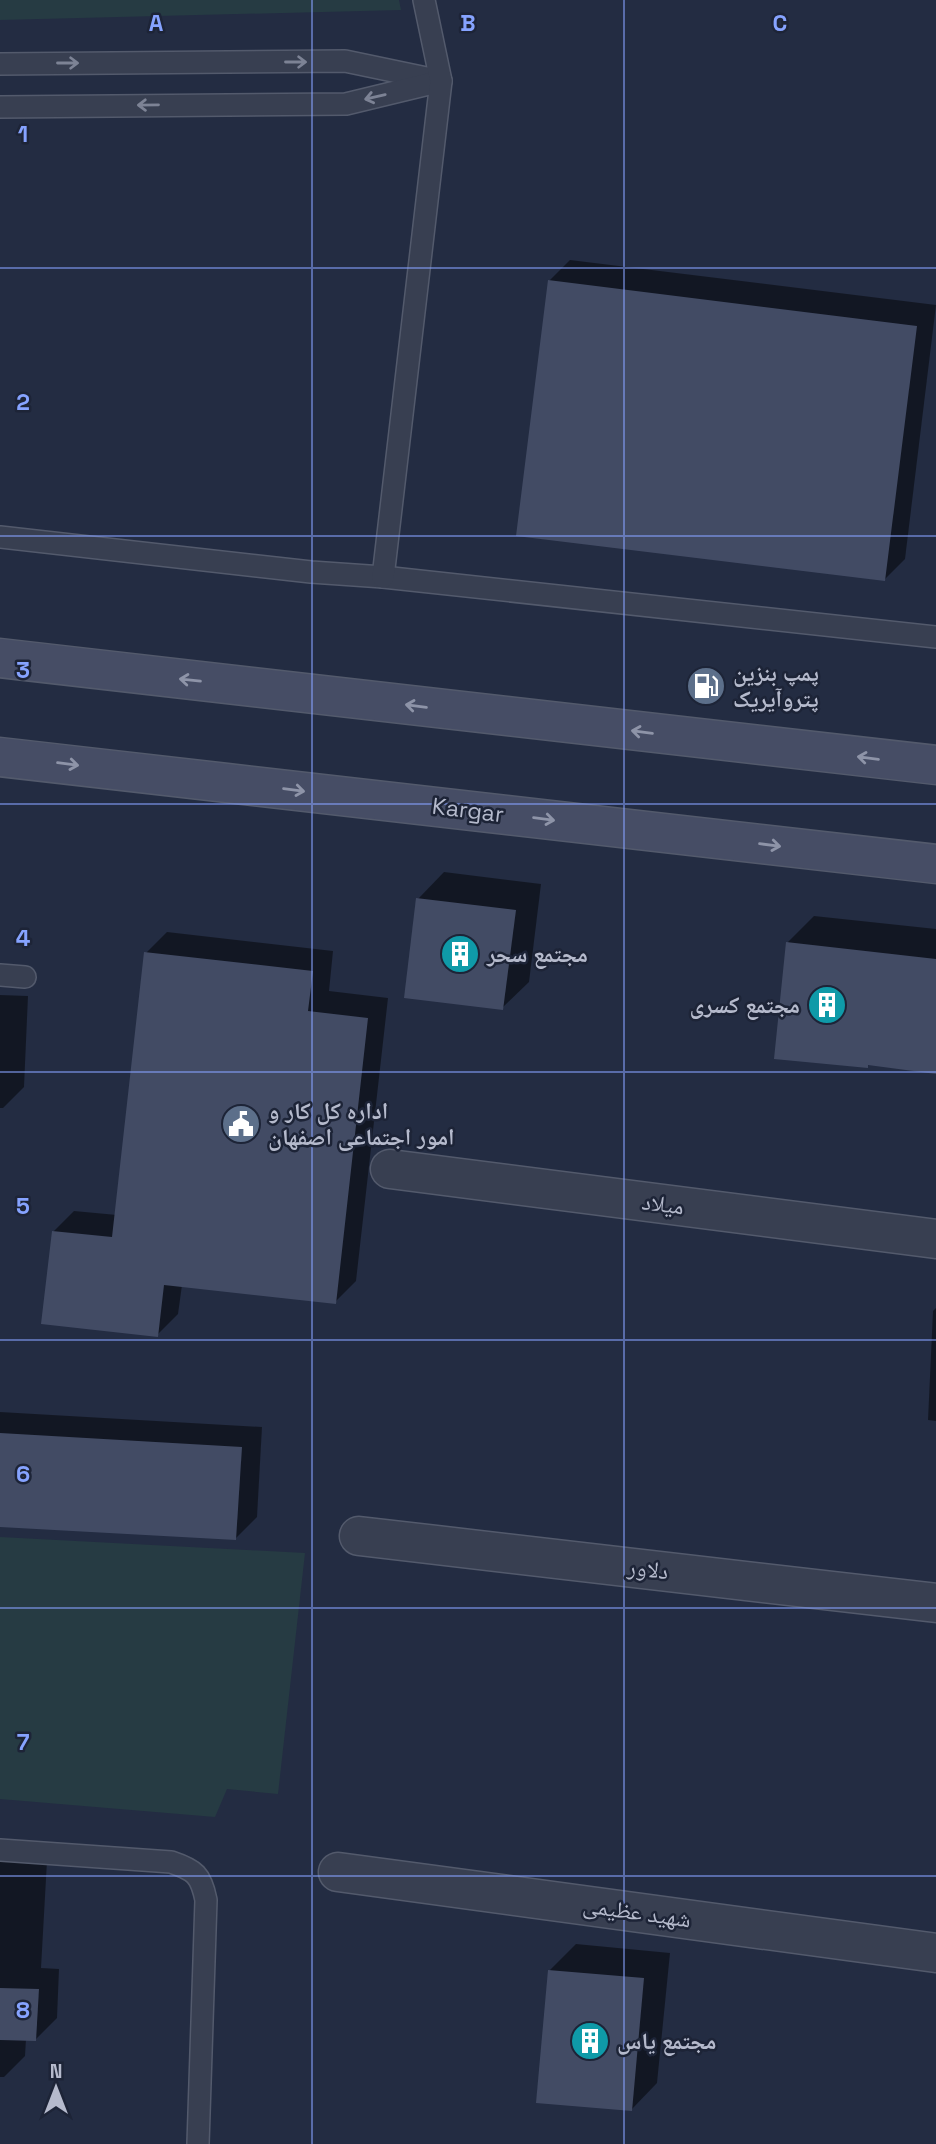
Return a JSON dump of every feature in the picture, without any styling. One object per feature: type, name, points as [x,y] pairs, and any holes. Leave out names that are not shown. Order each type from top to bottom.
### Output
[{"type":"main road","points":[[0,658],[936,765]]},
{"type":"main road","name":"Kargar","points":[[0,757],[936,864]]},
{"type":"street","name":"میلاد","points":[[390,1169],[936,1239]]},
{"type":"street","name":"دلاور","points":[[359,1536],[936,1603]]},
{"type":"street","name":"شهید عظیمی","points":[[338,1872],[936,1953]]},
{"type":"lane","points":[[383,577],[441,81],[424,0]]},
{"type":"lane","points":[[0,64],[345,61],[441,81]]},
{"type":"lane","points":[[0,107],[346,104],[441,81]]},
{"type":"lane","points":[[0,537],[936,638]]},
{"type":"lane","points":[[0,975],[25,977]]},
{"type":"lane","points":[[0,1850],[171,1862],[198,1875],[205,1900],[198,2144]]},
{"type":"shaded area","points":[[0,0],[399,0],[401,10],[0,20]]},
{"type":"shaded area","points":[[0,1537],[305,1553],[278,1794],[227,1789],[215,1817],[0,1799]]},
{"type":"building","points":[[548,280],[917,326],[885,581],[516,536]]},
{"type":"building","name":"مجتمع سحر","points":[[416,898],[516,910],[503,1010],[404,998]]},
{"type":"building","name":"مجتمع کسری","points":[[786,942],[936,959],[936,1074],[868,1065],[868,1068],[774,1059]]},
{"type":"building","name":"اداره کل کار و امور اجتماعی اصفهان","points":[[144,952],[313,971],[308,1011],[368,1018],[336,1304],[164,1285],[158,1337],[41,1324],[52,1231],[112,1237]]},
{"type":"building","points":[[0,1433],[242,1447],[236,1540],[0,1527]]},
{"type":"building","name":"مجتمع یاس","points":[[548,1970],[644,1978],[632,2111],[536,2103]]},
{"type":"building","points":[[0,1988],[39,1989],[36,2041],[0,2040]]},
{"type":"place","name":"پمپ بنزین پتروآیریک","points":[[706,686]]},
{"type":"place","name":"مجتمع سحر","points":[[460,954]]},
{"type":"place","name":"مجتمع کسری","points":[[827,1005]]},
{"type":"place","name":"اداره کل کار و امور اجتماعی اصفهان","points":[[241,1124]]},
{"type":"place","name":"مجتمع یاس","points":[[590,2041]]}]
